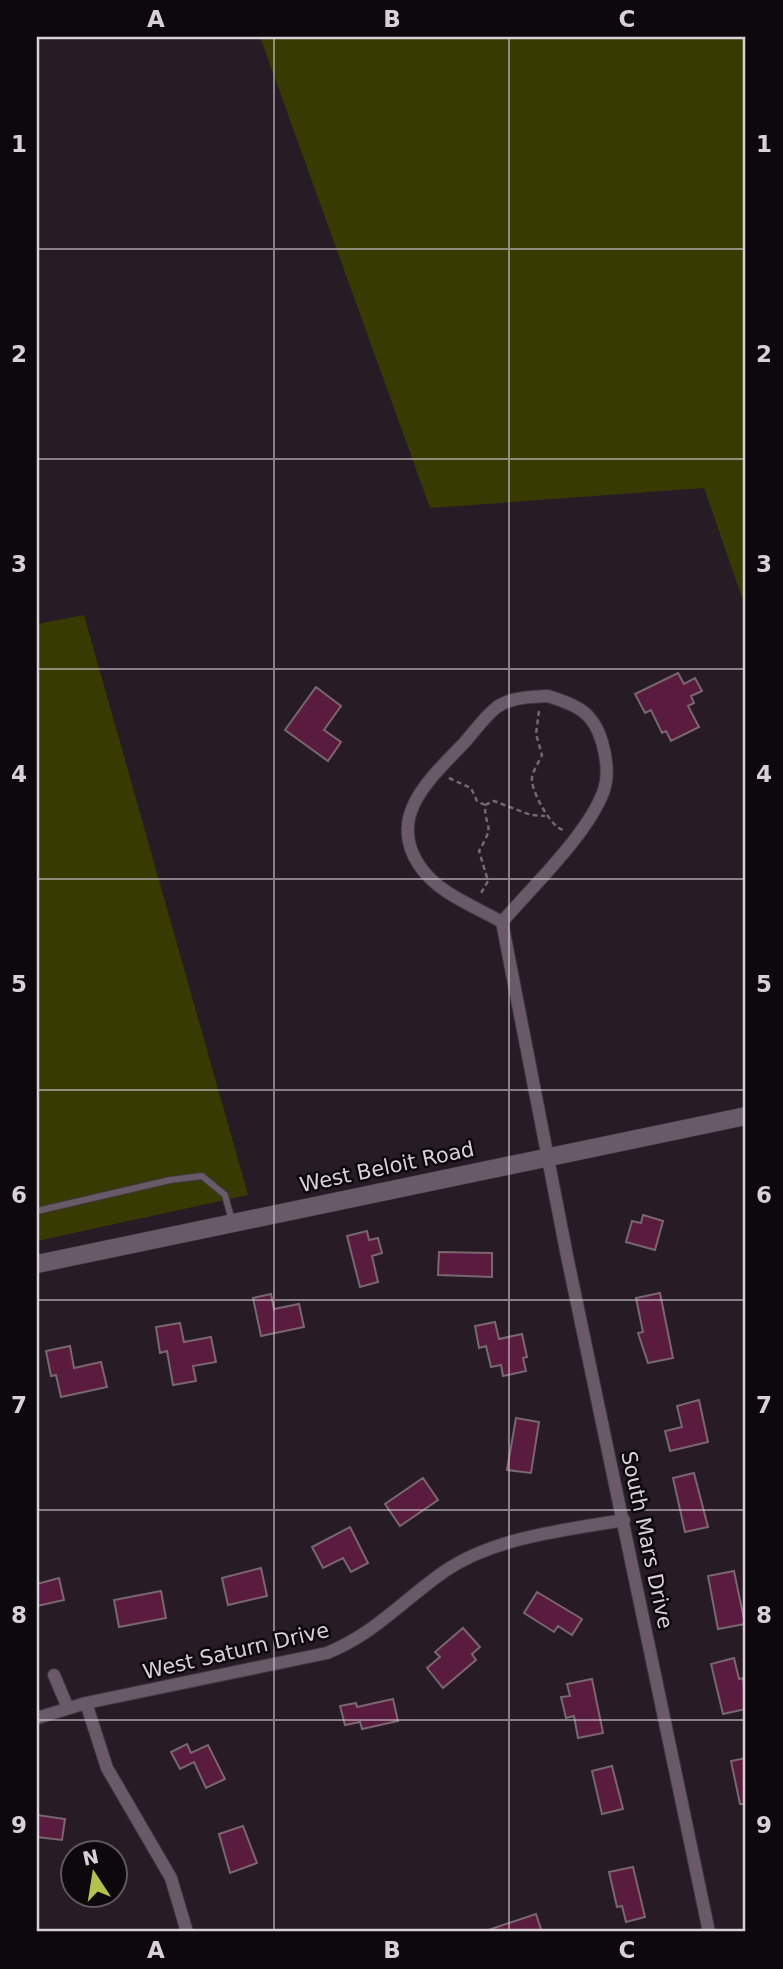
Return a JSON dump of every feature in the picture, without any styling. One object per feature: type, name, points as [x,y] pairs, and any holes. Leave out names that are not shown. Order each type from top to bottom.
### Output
[{"type":"main road","name":"West Beloit Road","points":[[37,1264],[746,1116]]},
{"type":"street","points":[[538,696],[548,696],[579,706],[598,729],[606,756],[605,788],[590,819],[502,922],[438,887],[418,865],[409,840],[409,813],[421,789],[439,769],[497,707],[520,698],[538,696]]},
{"type":"street","name":"South Mars Drive","points":[[502,922],[548,1157],[709,1932]]},
{"type":"street","name":"West Saturn Drive","points":[[37,1718],[86,1703],[327,1653],[363,1637],[444,1572],[466,1559],[526,1539],[624,1520]]},
{"type":"street","points":[[54,1675],[68,1708]]},
{"type":"street","points":[[86,1703],[107,1768],[171,1878],[187,1932]]},
{"type":"lane","points":[[37,1211],[170,1180],[202,1176],[225,1195],[233,1222]]},
{"type":"path","points":[[538,696],[539,725],[535,730],[542,755],[531,778],[546,816],[557,828],[576,836]]},
{"type":"path","points":[[439,769],[452,781],[471,788],[477,801],[485,805]]},
{"type":"path","points":[[485,805],[494,801],[531,815],[546,816]]},
{"type":"path","points":[[479,909],[480,892],[488,881],[479,851],[490,832],[485,805]]},
{"type":"green space","points":[[260,37],[746,37],[746,609],[704,488],[430,508]]},
{"type":"green space","points":[[84,615],[248,1195],[37,1241],[37,624]]},
{"type":"building","points":[[678,673],[684,684],[695,678],[702,691],[691,696],[694,703],[688,706],[699,727],[671,741],[666,731],[662,733],[651,710],[645,713],[635,694]]},
{"type":"building","points":[[316,687],[341,706],[324,730],[341,742],[328,761],[285,730]]},
{"type":"building","points":[[643,1215],[663,1221],[655,1250],[626,1242],[632,1221],[641,1223]]},
{"type":"building","points":[[367,1231],[369,1240],[378,1238],[382,1253],[372,1256],[378,1282],[360,1287],[347,1236]]},
{"type":"building","points":[[439,1252],[492,1253],[492,1277],[438,1275]]},
{"type":"building","points":[[660,1293],[673,1358],[648,1363],[638,1333],[643,1332],[636,1298]]},
{"type":"building","points":[[271,1294],[274,1309],[299,1304],[304,1327],[261,1336],[253,1298]]},
{"type":"building","points":[[495,1322],[499,1339],[522,1334],[527,1357],[523,1358],[526,1371],[503,1376],[501,1365],[491,1367],[486,1346],[479,1348],[475,1326]]},
{"type":"building","points":[[180,1323],[184,1342],[211,1337],[216,1362],[193,1366],[196,1381],[173,1385],[167,1351],[160,1353],[156,1327]]},
{"type":"building","points":[[70,1346],[74,1368],[101,1362],[107,1387],[61,1397],[56,1375],[51,1376],[46,1351]]},
{"type":"building","points":[[699,1400],[708,1442],[670,1451],[665,1431],[682,1427],[677,1406]]},
{"type":"building","points":[[516,1418],[539,1422],[531,1473],[507,1470]]},
{"type":"building","points":[[694,1473],[708,1527],[685,1532],[673,1478]]},
{"type":"building","points":[[423,1478],[438,1500],[400,1526],[385,1504]]},
{"type":"building","points":[[350,1527],[368,1563],[351,1572],[343,1558],[323,1568],[312,1547]]},
{"type":"building","points":[[261,1568],[267,1596],[228,1605],[222,1578]]},
{"type":"building","points":[[734,1571],[745,1624],[718,1629],[708,1576]]},
{"type":"building","points":[[59,1578],[64,1600],[37,1606],[37,1584]]},
{"type":"building","points":[[161,1591],[166,1618],[119,1627],[114,1600]]},
{"type":"building","points":[[537,1592],[582,1619],[572,1635],[558,1626],[554,1632],[524,1613]]},
{"type":"building","points":[[463,1628],[480,1647],[472,1654],[476,1660],[443,1688],[427,1668],[440,1657],[435,1652]]},
{"type":"building","points":[[734,1658],[739,1679],[743,1678],[746,1709],[723,1714],[711,1664]]},
{"type":"building","points":[[592,1679],[603,1733],[578,1738],[574,1716],[566,1718],[561,1697],[570,1696],[567,1684]]},
{"type":"building","points":[[393,1699],[398,1721],[362,1729],[360,1722],[345,1725],[340,1706],[356,1703],[357,1707]]},
{"type":"building","points":[[187,1744],[191,1753],[208,1745],[225,1779],[206,1788],[194,1762],[180,1769],[171,1752]]},
{"type":"building","points":[[746,1758],[746,1804],[740,1804],[731,1761]]},
{"type":"building","points":[[612,1766],[623,1809],[602,1814],[592,1771]]},
{"type":"building","points":[[37,1815],[65,1819],[62,1840],[37,1837]]},
{"type":"building","points":[[243,1826],[257,1863],[230,1873],[219,1834]]},
{"type":"building","points":[[633,1867],[645,1917],[626,1922],[622,1906],[617,1907],[609,1872]]},
{"type":"building","points":[[536,1914],[542,1932],[488,1930]]}]
